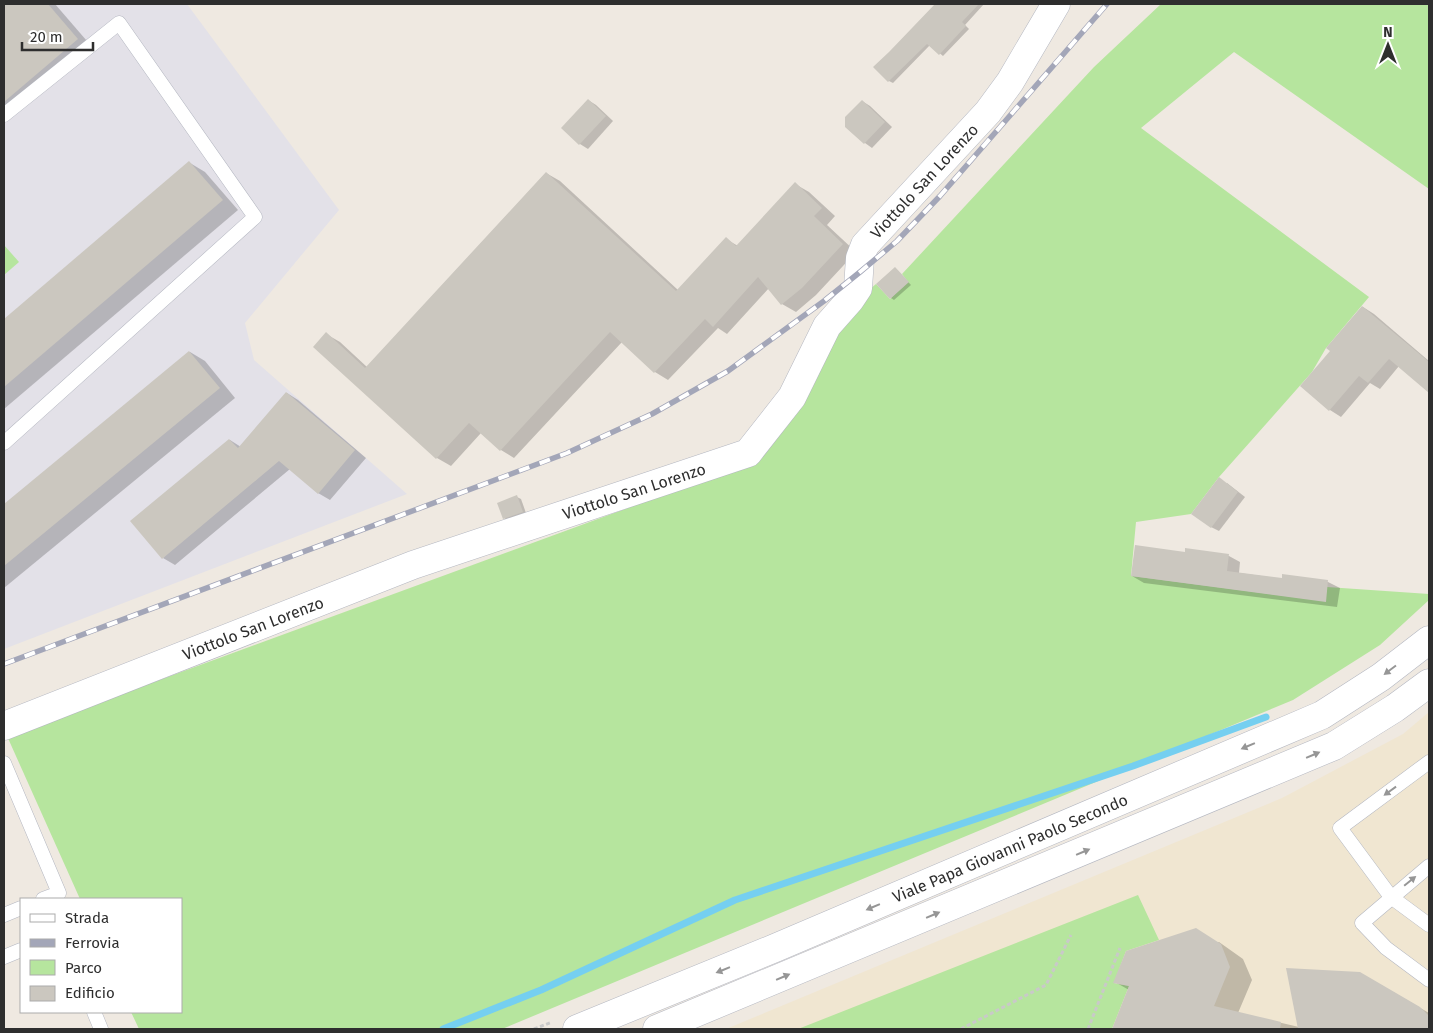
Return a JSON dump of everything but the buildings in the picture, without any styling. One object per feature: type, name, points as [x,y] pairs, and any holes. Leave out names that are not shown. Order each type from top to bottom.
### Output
[{"type":"main road","name":"Viottolo San Lorenzo","points":[[4,726],[413,565],[748,453],[792,397],[827,326],[858,288],[860,258],[865,245],[988,112],[1010,82],[1056,4]]},
{"type":"main road","name":"Viale Papa Giovanni Paolo Secondo","points":[[577,1029],[775,948],[1322,715],[1381,676],[1429,640]]},
{"type":"main road","name":"Viale Papa Giovanni Paolo Secondo","points":[[657,1029],[1334,746],[1395,708],[1429,683]]},
{"type":"lane","points":[[4,114],[119,23],[255,217],[4,443]]},
{"type":"lane","points":[[1429,762],[1340,828],[1391,897],[1429,925]]},
{"type":"lane","points":[[4,763],[60,892],[45,898]]},
{"type":"lane","points":[[1429,866],[1362,923],[1386,948],[1429,980]]},
{"type":"lane","points":[[4,915],[20,908]]},
{"type":"lane","points":[[4,957],[20,950]]},
{"type":"lane","points":[[94,1013],[101,1029]]},
{"type":"path","points":[[961,1029],[1046,985],[1071,935]]},
{"type":"path","points":[[1088,1029],[1120,948]]},
{"type":"shaded area","points":[[4,4],[187,4],[339,210],[245,323],[254,360],[407,494],[4,649]]},
{"type":"shaded area","points":[[1429,712],[1429,1029],[726,1029],[1282,798],[1403,734]]},
{"type":"green space","points":[[1161,4],[1429,4],[1429,189],[1234,52],[1141,128],[1369,297],[1326,348],[1312,372],[1219,477],[1191,514],[1136,522],[1131,576],[1325,601],[1327,587],[1429,594],[1429,600],[1380,645],[1293,700],[502,1029],[139,1029],[131,1013],[182,1013],[182,898],[80,898],[7,736],[753,462],[827,326],[876,284],[890,299],[908,282],[902,274],[1094,67]]},
{"type":"green space","points":[[4,245],[19,262],[4,275]]},
{"type":"green space","points":[[1138,895],[1159,940],[1126,951],[1114,983],[1129,986],[1112,1029],[798,1029]]},
{"type":"waterway","points":[[443,1029],[541,990],[735,900],[1133,766],[1266,717]]},
{"type":"railway","points":[[4,664],[567,453],[652,414],[728,371],[824,301],[897,241],[940,196],[1107,4]]}]
